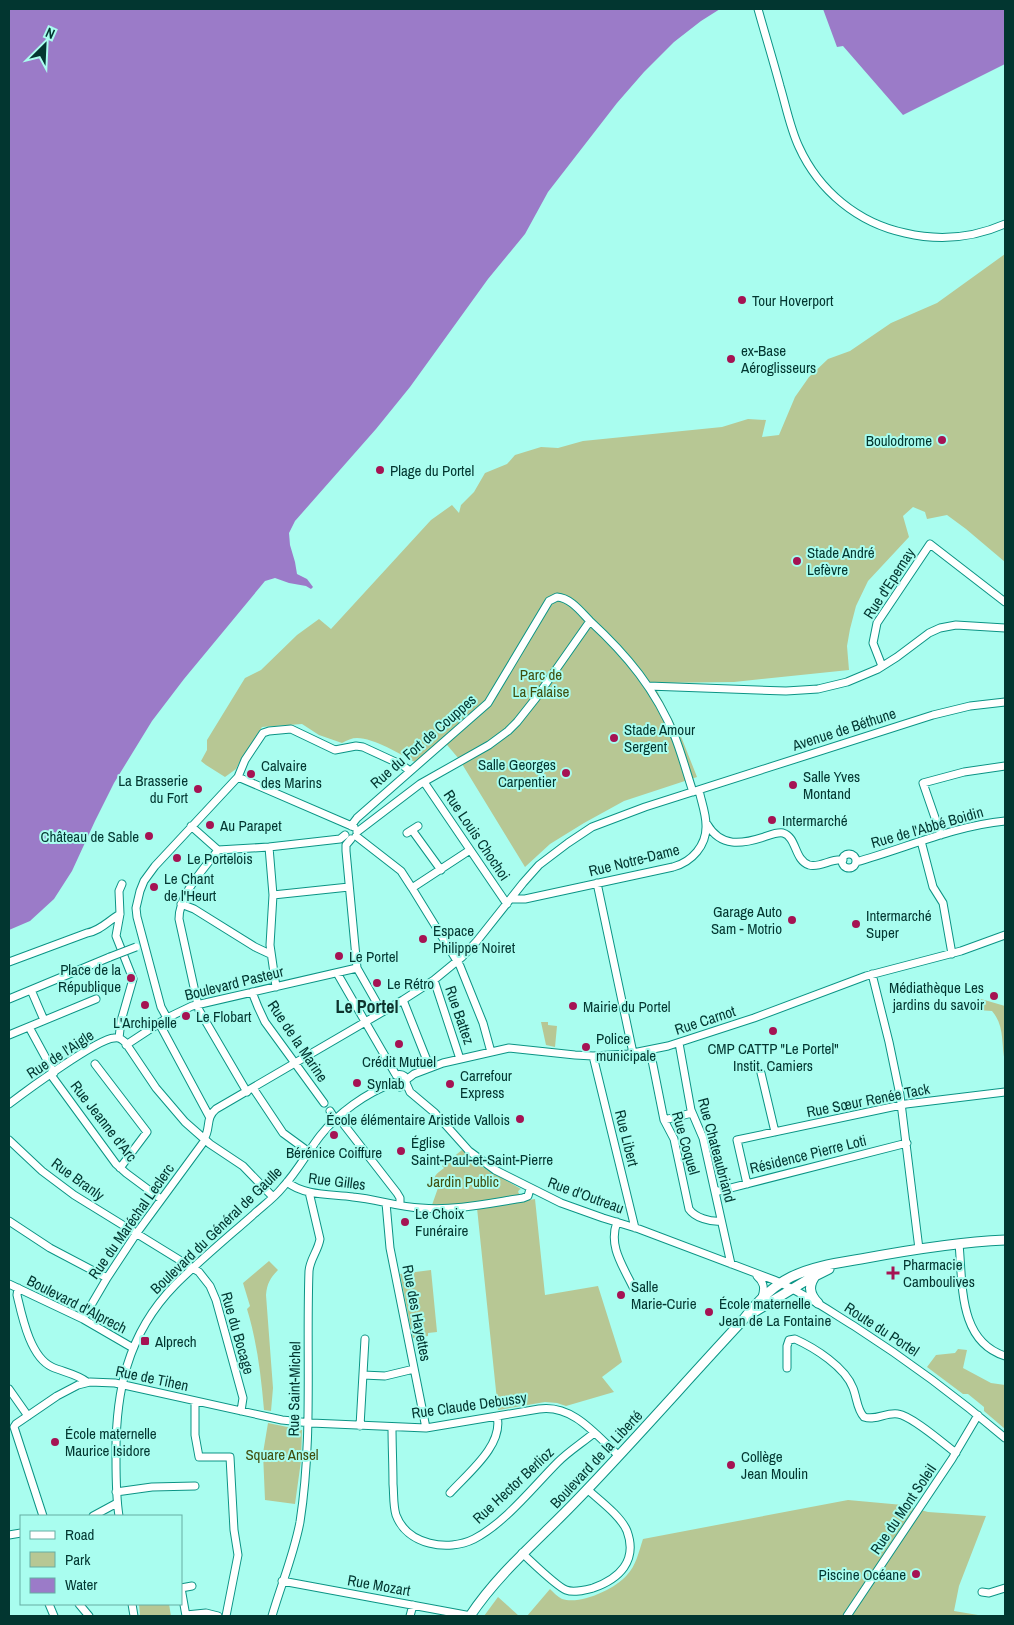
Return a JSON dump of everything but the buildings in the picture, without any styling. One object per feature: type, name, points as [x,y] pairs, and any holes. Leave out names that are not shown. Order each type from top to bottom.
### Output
[{"type":"main road","name":"Boulevard de la Liberté","points":[[743,1320],[797,1289],[803,1277],[817,1271],[848,1262],[919,1249],[1005,1240]]},
{"type":"main road","name":"Boulevard de la Liberté","points":[[471,1616],[492,1585],[588,1489],[762,1298],[777,1286],[802,1272],[817,1271]]},
{"type":"main road","points":[[817,1271],[810,1288],[812,1295],[818,1303]]},
{"type":"street","points":[[758,9],[794,136],[807,163],[818,180],[836,198],[861,216],[886,227],[917,236],[941,238],[959,236],[982,232],[1005,224]]},
{"type":"street","name":"Rue d'Epernay","points":[[882,666],[873,643],[877,623],[930,544],[1005,602]]},
{"type":"street","name":"Rue du Fort de Couppes","points":[[350,826],[488,703],[549,601],[555,597],[567,600],[590,621]]},
{"type":"street","points":[[192,826],[218,850],[269,848],[340,839],[352,835],[424,782],[489,745],[512,728],[536,698],[590,621],[627,658],[648,686],[673,732],[707,824]]},
{"type":"street","points":[[648,686],[802,691],[831,687],[882,666],[936,629],[956,625],[1005,628]]},
{"type":"street","name":"Avenue de Béthune","points":[[209,1116],[216,1109],[404,1000],[434,980],[477,941],[539,865],[584,832],[609,820],[939,713],[970,706],[1005,702]]},
{"type":"street","points":[[167,1018],[161,1007],[138,924],[136,912],[138,898],[142,887],[155,866],[238,777],[245,760],[262,735],[269,731],[291,729],[335,750],[356,746],[363,747],[400,764],[410,772]]},
{"type":"street","points":[[940,835],[923,783],[964,772],[1005,766]]},
{"type":"street","points":[[238,777],[355,828],[346,848],[357,968],[382,1012]]},
{"type":"street","name":"Rue Louis Chochoi","points":[[424,782],[470,850],[509,901]]},
{"type":"street","name":"Rue de l'Abbé Boidin","points":[[707,824],[717,835],[737,843],[777,833],[785,834],[790,839],[801,860],[810,865],[819,865],[838,859],[843,860],[844,866],[848,868],[854,867],[856,862],[940,835],[974,825],[1005,821]]},
{"type":"street","name":"Rue Notre-Dame","points":[[509,901],[673,867],[686,862],[693,857],[701,846],[707,824]]},
{"type":"street","points":[[412,830],[441,870]]},
{"type":"street","points":[[352,835],[400,871],[412,888],[457,961],[483,1023],[491,1052]]},
{"type":"street","points":[[922,841],[934,890],[942,903],[952,954]]},
{"type":"street","points":[[269,848],[273,895],[270,954],[276,987]]},
{"type":"street","points":[[218,850],[186,893],[181,904],[179,919],[197,1004],[207,1025],[250,1090],[287,1138],[308,1152]]},
{"type":"street","points":[[412,888],[470,850]]},
{"type":"street","points":[[598,883],[633,1053]]},
{"type":"street","points":[[118,1038],[120,1021],[133,979],[116,936],[120,914],[119,896],[122,884]]},
{"type":"street","points":[[273,895],[349,887]]},
{"type":"street","points":[[181,904],[194,909],[250,944],[270,954]]},
{"type":"street","points":[[9,962],[97,931],[107,921],[120,914]]},
{"type":"street","name":"Rue Carnot","points":[[406,1082],[414,1074],[430,1068],[512,1047],[593,1056],[633,1053],[679,1043],[754,1018],[872,974],[952,954],[1005,935]]},
{"type":"street","points":[[9,999],[143,944]]},
{"type":"street","name":"Boulevard Pasteur","points":[[126,1045],[167,1018],[197,1004],[357,968]]},
{"type":"street","points":[[337,972],[396,1075]]},
{"type":"street","points":[[872,974],[902,1105],[919,1249]]},
{"type":"street","name":"Rue Battez","points":[[434,980],[460,1059]]},
{"type":"street","points":[[31,990],[44,1020]]},
{"type":"street","name":"Rue de la Marine","points":[[252,992],[262,1017],[294,1064],[324,1103]]},
{"type":"street","points":[[9,1035],[96,999]]},
{"type":"street","points":[[404,1000],[430,1068]]},
{"type":"street","points":[[159,1023],[209,1116],[208,1132],[205,1139]]},
{"type":"street","name":"Rue Jeanne d'Arc","points":[[29,1027],[52,1074],[120,1168],[161,1199]]},
{"type":"street","name":"Rue de l'Aigle","points":[[9,1104],[101,1043],[112,1038],[118,1038],[126,1045],[162,1095],[185,1122],[243,1166],[273,1197]]},
{"type":"street","name":"Rue Chateaubriand","points":[[679,1043],[692,1113],[702,1134],[731,1264]]},
{"type":"street","name":"Rue Coquel","points":[[650,1050],[664,1120],[674,1139],[690,1212],[710,1220],[721,1221]]},
{"type":"street","name":"Rue Libert","points":[[593,1056],[635,1228]]},
{"type":"street","points":[[95,1064],[146,1132],[120,1168]]},
{"type":"street","points":[[762,1073],[775,1132]]},
{"type":"street","points":[[396,1075],[402,1075],[406,1082],[400,1087],[394,1083],[393,1079],[396,1075]]},
{"type":"street","name":"Rue d'Outreau","points":[[406,1082],[412,1094],[434,1113],[476,1157],[496,1170],[530,1189],[562,1203],[731,1264]]},
{"type":"street","name":"Boulevard du Général de Gaulle","points":[[119,1515],[116,1492],[116,1427],[121,1384],[133,1348],[142,1331],[161,1302],[176,1284],[273,1197],[287,1182],[323,1132],[337,1118],[373,1092],[394,1083]]},
{"type":"street","name":"Rue Sœur Renée Tack","points":[[747,1184],[737,1140],[902,1105],[1005,1092]]},
{"type":"street","points":[[330,1111],[363,1148],[397,1193],[400,1198],[400,1206]]},
{"type":"street","points":[[664,1120],[692,1113]]},
{"type":"street","name":"Rue du Maréchal Leclerc","points":[[83,1319],[136,1234],[205,1139]]},
{"type":"street","name":"Rue Branly","points":[[9,1140],[60,1185],[136,1234],[194,1268]]},
{"type":"street","name":"Résidence Pierre Loti","points":[[715,1192],[907,1144]]},
{"type":"street","name":"Rue Gilles","points":[[287,1182],[298,1190],[431,1209],[525,1198],[528,1196],[530,1189]]},
{"type":"street","name":"Rue Saint-Michel","points":[[272,1616],[300,1521],[306,1455],[309,1268],[320,1239],[309,1192]]},
{"type":"street","name":"Rue des Hayettes","points":[[386,1203],[390,1248],[426,1428]]},
{"type":"street","points":[[9,1221],[50,1248],[107,1278]]},
{"type":"street","points":[[617,1222],[614,1242],[633,1287]]},
{"type":"street","points":[[959,1244],[965,1307],[970,1326],[987,1347],[1005,1356]]},
{"type":"street","name":"Route du Portel","points":[[731,1264],[766,1278],[777,1286],[797,1289],[911,1364],[1005,1438]]},
{"type":"street","name":"Rue du Bocage","points":[[194,1268],[204,1277],[215,1296],[242,1398],[241,1411]]},
{"type":"street","points":[[752,1272],[763,1283],[762,1298]]},
{"type":"street","name":"Boulevard d'Alprech","points":[[9,1284],[83,1319],[133,1348]]},
{"type":"street","points":[[753,1313],[777,1286]]},
{"type":"street","name":"Rue de Tihen","points":[[18,1288],[17,1296],[28,1338],[47,1365],[87,1382],[121,1384],[287,1421],[307,1423]]},
{"type":"street","points":[[360,1426],[365,1338]]},
{"type":"street","points":[[787,1368],[788,1341],[795,1339],[834,1363],[842,1371],[852,1386],[861,1414],[864,1417],[872,1419],[894,1414],[905,1416],[956,1453]]},
{"type":"street","points":[[362,1375],[384,1376],[414,1369]]},
{"type":"street","points":[[43,1515],[14,1427],[57,1396],[87,1382]]},
{"type":"street","points":[[9,1389],[28,1416]]},
{"type":"street","points":[[195,1401],[195,1435],[198,1457],[230,1457],[234,1530],[238,1561],[226,1616]]},
{"type":"street","name":"Rue Claude Debussy","points":[[307,1423],[426,1428],[543,1408],[558,1409],[572,1415],[619,1456]]},
{"type":"street","name":"Rue du Mont Soleil","points":[[847,1616],[956,1453],[978,1415]]},
{"type":"street","points":[[450,1493],[490,1448],[497,1431],[497,1416]]},
{"type":"street","name":"Rue Hector Berlioz","points":[[392,1427],[394,1503],[398,1519],[407,1531],[419,1540],[428,1543],[448,1544],[468,1541],[494,1526],[564,1456],[594,1433]]},
{"type":"street","points":[[116,1492],[195,1486]]},
{"type":"street","points":[[522,1554],[567,1591],[580,1591],[591,1588],[608,1582],[620,1573],[626,1564],[629,1554],[630,1542],[626,1528],[588,1489]]},
{"type":"street","points":[[95,1515],[117,1503]]},
{"type":"street","name":"Rue Mozart","points":[[282,1581],[471,1616]]},
{"type":"street","points":[[182,1588],[192,1586]]},
{"type":"street","points":[[982,1592],[988,1593],[1005,1588]]},
{"type":"street","points":[[182,1594],[186,1616],[206,1613],[218,1616]]},
{"type":"street","points":[[80,1605],[89,1616]]},
{"type":"street","points":[[410,1616],[413,1605]]},
{"type":"green space","name":"Parc de La Falaise","points":[[1005,254],[1005,562],[947,515],[927,519],[925,512],[913,507],[903,516],[909,537],[868,581],[856,606],[847,646],[849,670],[734,682],[653,683],[682,739],[697,777],[624,801],[550,844],[525,867],[459,759],[442,739],[415,762],[371,741],[355,738],[342,743],[319,735],[302,724],[262,727],[236,769],[225,777],[201,761],[207,750],[207,740],[245,678],[261,670],[297,635],[319,619],[331,629],[431,520],[452,505],[459,513],[461,505],[474,492],[485,473],[507,464],[515,455],[541,447],[558,448],[583,441],[722,427],[748,419],[766,420],[762,437],[779,435],[795,397],[809,377],[828,359],[850,351],[891,323],[937,303]]},
{"type":"green space","points":[[981,999],[1005,1006],[1005,1062],[999,1023],[992,1011],[977,1010],[975,1000]]},
{"type":"green space","points":[[541,1022],[548,1022],[548,1025],[557,1026],[555,1047],[546,1045]]},
{"type":"green space","name":"Jardin Public","points":[[462,1150],[484,1168],[521,1189],[518,1192],[521,1196],[472,1204],[432,1205],[438,1188],[435,1176],[444,1168],[442,1166]]},
{"type":"green space","points":[[535,1199],[545,1295],[598,1286],[622,1362],[602,1377],[614,1392],[566,1406],[545,1402],[498,1410],[477,1208]]},
{"type":"green space","points":[[269,1261],[278,1270],[269,1281],[266,1295],[273,1388],[271,1411],[264,1410],[258,1359],[247,1309],[250,1306],[243,1283]]},
{"type":"green space","points":[[431,1270],[437,1332],[428,1333],[428,1336],[413,1338],[400,1274]]},
{"type":"green space","points":[[958,1349],[967,1350],[963,1368],[991,1383],[1005,1385],[1005,1429],[984,1411],[984,1407],[968,1394],[963,1394],[927,1367],[936,1355],[955,1353]]},
{"type":"green space","name":"Square Ansel","points":[[268,1423],[302,1430],[301,1461],[295,1504],[265,1500],[263,1453]]},
{"type":"green space","points":[[848,1500],[903,1505],[928,1512],[986,1516],[959,1586],[954,1611],[984,1616],[527,1616],[550,1589],[562,1599],[578,1600],[588,1598],[614,1586],[633,1567],[643,1539]]},
{"type":"green space","points":[[498,1597],[519,1616],[484,1616]]},
{"type":"green space","points":[[139,1605],[169,1605],[171,1616],[140,1616]]},
{"type":"water","points":[[9,9],[720,9],[674,42],[617,103],[548,192],[525,234],[488,279],[410,387],[376,429],[295,521],[289,533],[297,574],[307,579],[313,587],[311,589],[275,578],[265,581],[152,721],[114,783],[72,871],[54,899],[30,921],[9,930]]},
{"type":"water","points":[[823,9],[1005,9],[1005,64],[903,115],[843,46],[837,47]]},
{"type":"place","name":"Tour Hoverport","points":[[742,300]]},
{"type":"place","name":"ex-Base Aéroglisseurs","points":[[731,359]]},
{"type":"place","name":"Boulodrome","points":[[942,440]]},
{"type":"place","name":"Plage du Portel","points":[[380,470]]},
{"type":"place","name":"Stade André Lefèvre","points":[[797,561]]},
{"type":"place","name":"Stade Amour Sergent","points":[[614,738]]},
{"type":"place","name":"Salle Georges Carpentier","points":[[566,773]]},
{"type":"place","name":"Calvaire des Marins","points":[[251,774]]},
{"type":"place","name":"Salle Yves Montand","points":[[793,785]]},
{"type":"place","name":"La Brasserie du Fort","points":[[198,789]]},
{"type":"place","name":"Intermarché","points":[[772,820]]},
{"type":"place","name":"Au Parapet","points":[[210,825]]},
{"type":"place","name":"Château de Sable","points":[[149,836]]},
{"type":"place","name":"Le Portelois","points":[[177,858]]},
{"type":"place","name":"Le Chant de l'Heurt","points":[[154,887]]},
{"type":"place","name":"Garage Auto Sam - Motrio","points":[[792,920]]},
{"type":"place","name":"Intermarché Super","points":[[856,924]]},
{"type":"place","name":"Espace Philippe Noiret","points":[[423,939]]},
{"type":"place","name":"Le Portel","points":[[339,956]]},
{"type":"place","name":"Place de la République","points":[[131,978]]},
{"type":"place","name":"Le Rétro","points":[[377,983]]},
{"type":"place","name":"Médiathèque Les jardins du savoir","points":[[994,996]]},
{"type":"place","name":"L'Archipelle","points":[[145,1005]]},
{"type":"place","name":"Mairie du Portel","points":[[573,1006]]},
{"type":"place","name":"Le Flobart","points":[[186,1016]]},
{"type":"place","name":"CMP CATTP \"Le Portel\" Instit. Camiers","points":[[773,1031]]},
{"type":"place","name":"Crédit Mutuel","points":[[399,1044]]},
{"type":"place","name":"Police municipale","points":[[586,1047]]},
{"type":"place","name":"Synlab","points":[[357,1083]]},
{"type":"place","name":"Carrefour Express","points":[[450,1084]]},
{"type":"place","name":"École élémentaire Aristide Vallois","points":[[520,1119]]},
{"type":"place","name":"Bérénice Coiffure","points":[[334,1135]]},
{"type":"place","name":"Église Saint-Paul-et-Saint-Pierre","points":[[401,1151]]},
{"type":"place","name":"Le Choix Funéraire","points":[[405,1222]]},
{"type":"place","name":"Pharmacie Camboulives","points":[[893,1273]]},
{"type":"place","name":"Salle Marie-Curie","points":[[621,1295]]},
{"type":"place","name":"École maternelle Jean de La Fontaine","points":[[709,1312]]},
{"type":"place","name":"Alprech","points":[[145,1341]]},
{"type":"place","name":"École maternelle Maurice Isidore","points":[[55,1442]]},
{"type":"place","name":"Collège Jean Moulin","points":[[731,1465]]},
{"type":"place","name":"Piscine Océane","points":[[916,1574]]},
{"type":"district","name":"Le Portel","points":[[367,1006]]}]
